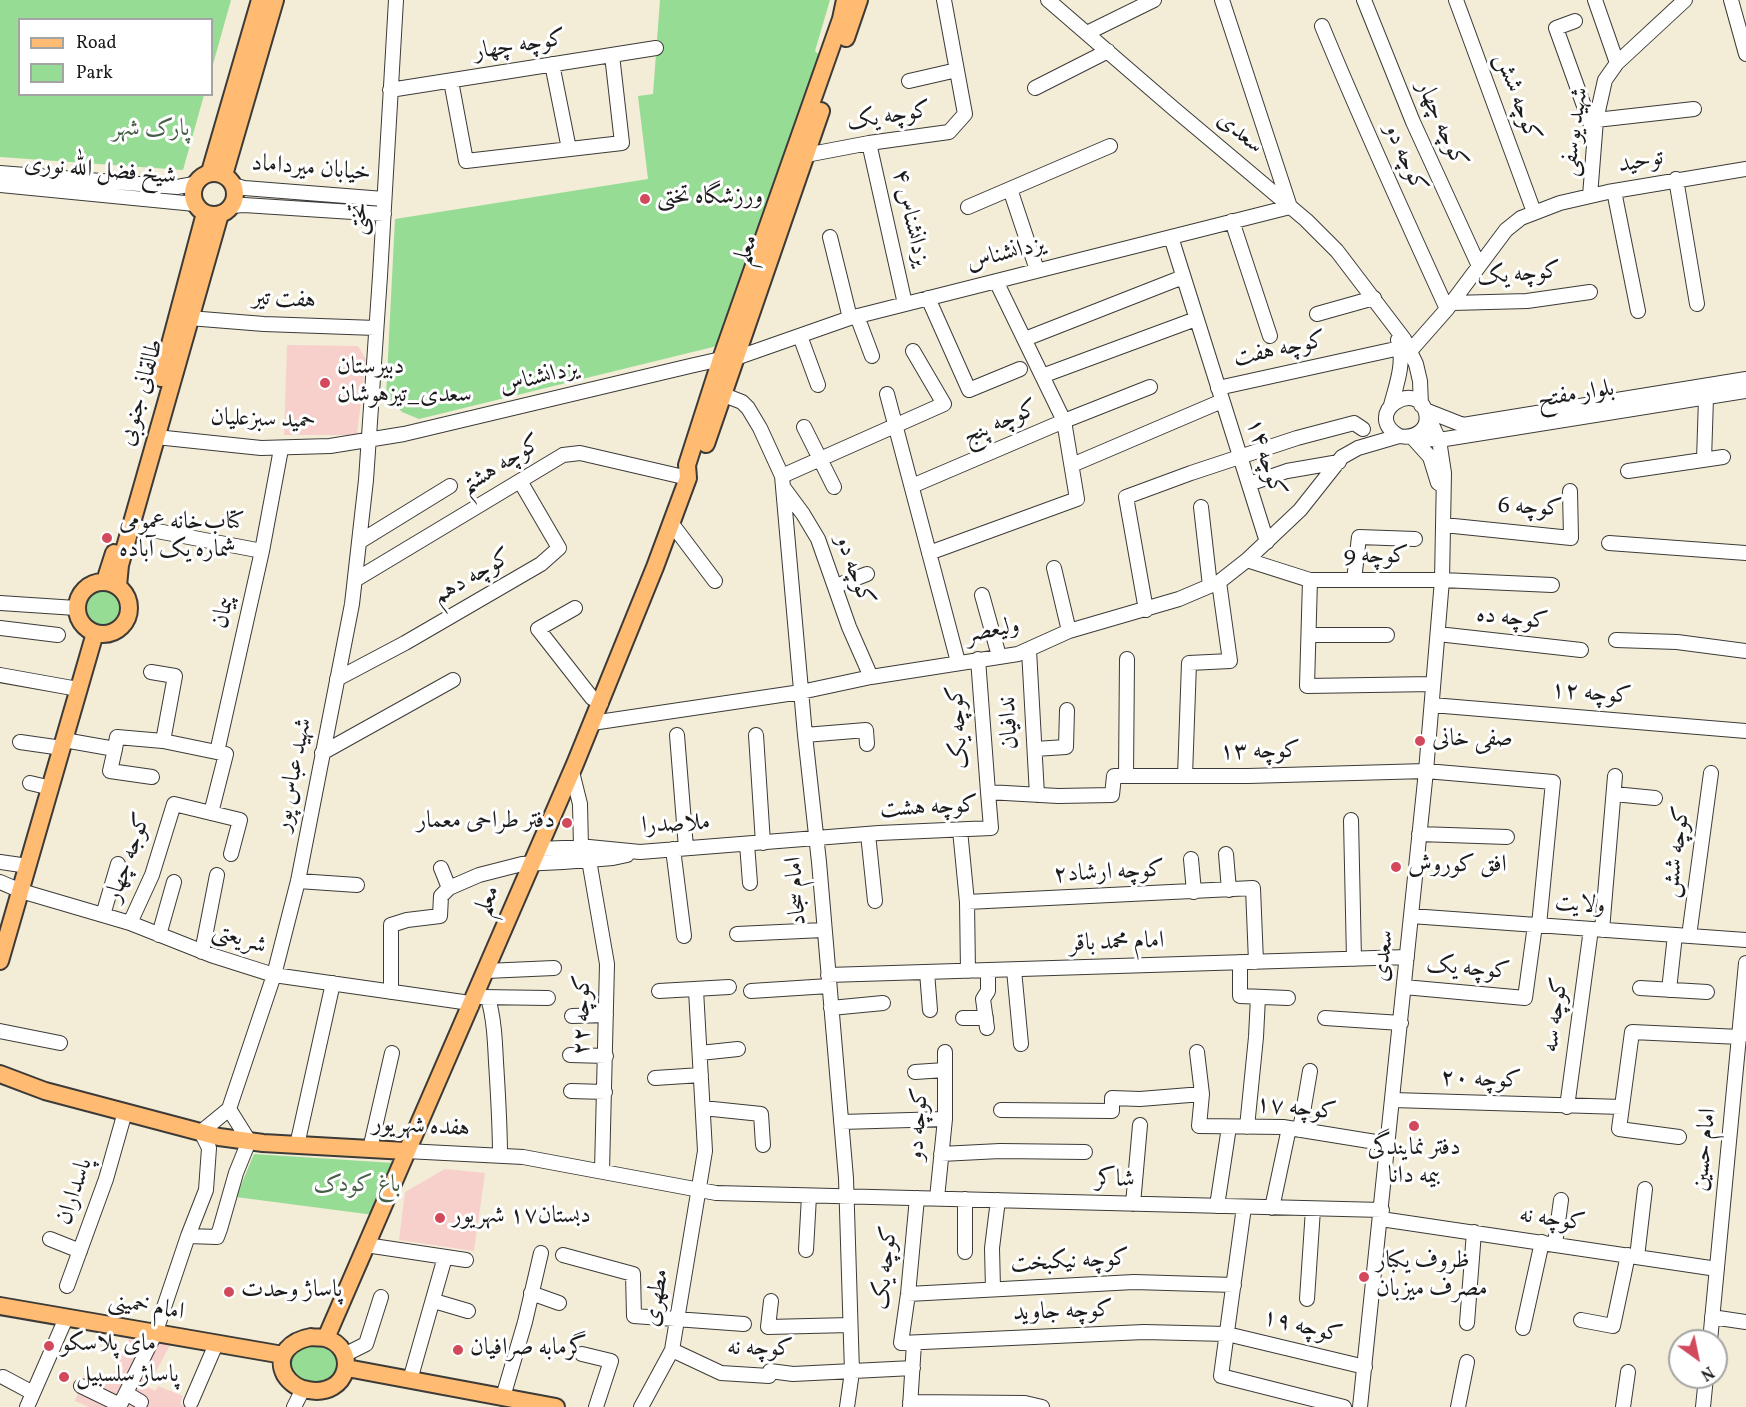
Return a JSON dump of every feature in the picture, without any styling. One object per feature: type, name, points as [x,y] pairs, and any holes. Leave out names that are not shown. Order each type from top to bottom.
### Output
[{"type":"main road","points":[[258,31],[260,0]]},
{"type":"main road","points":[[222,177],[231,123],[258,31],[275,0]]},
{"type":"main road","name":"معلم","points":[[688,478],[697,469],[724,395],[728,359],[841,19],[845,0]]},
{"type":"main road","name":"معلم","points":[[326,1338],[406,1151],[478,1000],[486,971],[572,772],[672,524],[688,478],[687,465],[806,155],[859,0]]},
{"type":"main road","points":[[222,177],[235,192],[213,210],[192,191],[198,179],[222,177]]},
{"type":"main road","name":"طالقانی جنوبی","points":[[111,584],[120,565],[189,318],[213,210]]},
{"type":"main road","name":"طالقانی جنوبی","points":[[111,584],[213,210]]},
{"type":"main road","points":[[111,584],[128,599],[128,616],[119,629],[111,633],[95,633],[81,624],[76,608],[82,592],[88,586],[111,584]]},
{"type":"main road","points":[[0,961],[6,921],[21,891],[95,633]]},
{"type":"main road","name":"هفده شهریور","points":[[0,1074],[45,1091],[201,1132],[249,1141],[406,1151]]},
{"type":"main road","name":"امام خمینی","points":[[0,1306],[283,1355]]},
{"type":"main road","points":[[311,1337],[326,1338],[341,1350],[345,1361],[344,1377],[328,1390],[317,1391],[303,1389],[287,1379],[282,1370],[281,1361],[291,1344],[311,1337]]},
{"type":"main road","points":[[345,1361],[410,1380],[500,1400],[555,1407]]},
{"type":"street","name":"کوچه یک","points":[[806,155],[868,143],[949,132],[964,114],[944,0]]},
{"type":"street","name":"سعدی","points":[[1048,0],[1290,207],[1337,251],[1388,316],[1405,349],[1416,364],[1423,407],[1440,440],[1444,473],[1444,525],[1438,634],[1401,1023],[1360,1407]]},
{"type":"street","points":[[1087,33],[1154,0]]},
{"type":"street","points":[[1222,0],[1290,207]]},
{"type":"street","name":"کوچه چهار","points":[[1364,0],[1413,122],[1479,266]]},
{"type":"street","name":"کوچه شش","points":[[1456,0],[1534,212]]},
{"type":"street","points":[[1595,0],[1617,63]]},
{"type":"street","name":"شهید یوسفی","points":[[1590,196],[1596,120],[1605,80],[1617,63],[1685,0]]},
{"type":"street","points":[[1731,0],[1746,54]]},
{"type":"street","name":"تختی","points":[[368,441],[390,90],[399,1]]},
{"type":"street","points":[[1575,21],[1557,28],[1595,135]]},
{"type":"street","name":"کوچه دو","points":[[1322,26],[1375,154],[1450,306]]},
{"type":"street","name":"کوچه چهار","points":[[390,90],[656,48]]},
{"type":"street","points":[[1035,88],[1108,51]]},
{"type":"street","points":[[451,81],[466,162],[622,143],[612,55]]},
{"type":"street","points":[[552,64],[569,149]]},
{"type":"street","points":[[909,81],[957,70]]},
{"type":"street","points":[[1596,120],[1694,109]]},
{"type":"street","name":"یزدانشناس ۴","points":[[868,143],[905,304]]},
{"type":"street","points":[[968,207],[1110,146]]},
{"type":"street","name":"توحید","points":[[1450,306],[1506,230],[1521,218],[1560,203],[1590,196],[1676,179],[1746,169]]},
{"type":"street","name":"شیخ فضل الله نوری","points":[[0,173],[157,186],[177,187],[194,184]]},
{"type":"street","name":"خیابان میرداماد","points":[[222,177],[244,188],[384,199]]},
{"type":"street","points":[[1676,179],[1697,304]]},
{"type":"street","name":"شیخ فضل الله نوری","points":[[0,185],[213,210]]},
{"type":"street","points":[[1010,189],[1037,270]]},
{"type":"street","points":[[1614,191],[1638,311]]},
{"type":"street","points":[[294,208],[296,192]]},
{"type":"street","name":"یزدانشناس","points":[[368,441],[728,359],[853,317],[1290,207]]},
{"type":"street","name":"خیابان میرداماد","points":[[213,210],[294,208],[384,214]]},
{"type":"street","points":[[1232,221],[1270,336]]},
{"type":"street","points":[[830,237],[853,317],[872,356]]},
{"type":"street","name":"کوچه هفت","points":[[1171,237],[1220,394],[1405,349]]},
{"type":"street","points":[[1024,339],[1183,277]]},
{"type":"street","name":"کوچه پنج","points":[[912,486],[1064,421],[996,280]]},
{"type":"street","name":"کوچه یک","points":[[1450,306],[1527,301],[1590,292]]},
{"type":"street","points":[[928,298],[969,390],[1020,369]]},
{"type":"street","points":[[1317,314],[1374,298]]},
{"type":"street","points":[[1389,410],[1404,398],[1417,400],[1423,407],[1426,423],[1418,434],[1406,437],[1389,428],[1389,410],[1405,349],[1450,306]]},
{"type":"street","points":[[1416,364],[1450,306]]},
{"type":"street","name":"هفت تیر","points":[[189,318],[264,324],[376,328]]},
{"type":"street","points":[[1042,376],[1196,318]]},
{"type":"street","points":[[800,336],[818,385]]},
{"type":"street","points":[[782,482],[819,459],[944,404],[913,351]]},
{"type":"street","name":"بلوار مفتح","points":[[1423,407],[1445,419],[1463,425],[1746,379]]},
{"type":"street","points":[[929,553],[1077,499],[1064,421],[1150,387]]},
{"type":"street","name":"بلوار مفتح","points":[[1406,437],[1440,440],[1746,391]]},
{"type":"street","points":[[887,394],[958,662]]},
{"type":"street","points":[[1072,465],[1220,394]]},
{"type":"street","name":"کوچه ۱۴","points":[[1220,394],[1267,542]]},
{"type":"street","name":"امام سجاد","points":[[724,395],[742,402],[748,408],[760,428],[782,482],[841,1122],[852,1372],[848,1407]]},
{"type":"street","points":[[1704,460],[1706,398]]},
{"type":"street","name":"ولیعصر","points":[[592,723],[801,692],[871,677],[1029,650],[1069,631],[1146,609],[1215,584],[1247,560],[1300,510],[1363,429],[1389,410]]},
{"type":"street","points":[[1146,609],[1126,497],[1297,438],[1354,423],[1363,429]]},
{"type":"street","points":[[804,428],[834,487]]},
{"type":"street","name":"حمید سبزعلیان","points":[[156,436],[281,449],[368,441]]},
{"type":"street","name":"سعدی","points":[[1406,437],[1430,457],[1444,508]]},
{"type":"street","name":"ولیعصر","points":[[1341,459],[1358,448],[1406,437]]},
{"type":"street","name":"شهید عباس پور","points":[[229,1109],[274,975],[298,881],[352,604],[366,480],[368,441]]},
{"type":"street","name":"پیمان","points":[[211,813],[281,449]]},
{"type":"street","name":"کوچه هشتم","points":[[355,580],[563,455],[580,453],[688,478]]},
{"type":"street","points":[[1628,471],[1723,457]]},
{"type":"street","points":[[1249,484],[1287,471],[1341,459]]},
{"type":"street","name":"کوچه دهم","points":[[337,679],[405,643],[541,564],[559,548],[520,482]]},
{"type":"street","name":"کوچه دو","points":[[782,482],[818,539],[849,627],[871,677]]},
{"type":"street","points":[[359,542],[450,486]]},
{"type":"street","name":"کوچه 6","points":[[1444,525],[1571,538],[1570,491]]},
{"type":"street","points":[[1185,776],[1188,663],[1230,661],[1201,507]]},
{"type":"street","points":[[672,524],[715,582]]},
{"type":"street","points":[[131,526],[262,551]]},
{"type":"street","points":[[1354,580],[1359,537],[1415,539]]},
{"type":"street","points":[[1609,543],[1746,553]]},
{"type":"street","points":[[1247,560],[1310,580],[1307,686],[1433,684]]},
{"type":"street","points":[[1054,568],[1069,631]]},
{"type":"street","points":[[836,586],[867,574]]},
{"type":"street","name":"کوچه 9","points":[[1310,580],[1442,580],[1552,585]]},
{"type":"street","points":[[982,595],[999,656]]},
{"type":"street","points":[[0,603],[76,608]]},
{"type":"street","points":[[575,608],[538,629],[592,698],[600,703]]},
{"type":"street","points":[[0,628],[58,635]]},
{"type":"street","points":[[1309,634],[1387,635]]},
{"type":"street","name":"کوچه ده","points":[[1438,634],[1581,650]]},
{"type":"street","points":[[1616,640],[1677,642],[1746,651]]},
{"type":"street","name":"ندافیان","points":[[1029,650],[1037,795]]},
{"type":"street","name":"کوچه یک","points":[[978,659],[988,792]]},
{"type":"street","points":[[1126,776],[1127,659]]},
{"type":"street","points":[[151,672],[175,676],[163,741]]},
{"type":"street","points":[[0,675],[78,689]]},
{"type":"street","points":[[322,753],[453,680]]},
{"type":"street","name":"کوچه ۱۲","points":[[1432,705],[1746,730]]},
{"type":"street","points":[[1035,749],[1066,747],[1067,710]]},
{"type":"street","points":[[805,735],[866,730],[867,744]]},
{"type":"street","points":[[677,735],[679,849],[684,936]]},
{"type":"street","points":[[756,735],[763,843]]},
{"type":"street","points":[[152,777],[110,771],[117,737],[163,741],[222,753]]},
{"type":"street","points":[[20,742],[115,748]]},
{"type":"street","points":[[1426,771],[1553,782],[1537,925]]},
{"type":"street","name":"کوچه ۱۳","points":[[1126,776],[1248,776],[1426,771]]},
{"type":"street","points":[[572,772],[580,804],[581,847]]},
{"type":"street","name":"کوچه شش","points":[[1682,936],[1711,773]]},
{"type":"street","name":"کوچه هشت","points":[[816,839],[991,828],[988,792],[1037,795],[1112,795],[1114,776],[1126,776]]},
{"type":"street","points":[[1597,929],[1615,776]]},
{"type":"street","points":[[30,783],[51,788]]},
{"type":"street","points":[[1614,794],[1655,798]]},
{"type":"street","name":"کوجه چهار","points":[[130,923],[152,875],[174,804],[240,820],[231,854]]},
{"type":"street","points":[[1352,820],[1354,959]]},
{"type":"street","points":[[960,830],[967,902],[968,971]]},
{"type":"street","points":[[868,834],[875,901]]},
{"type":"street","points":[[1419,834],[1507,837]]},
{"type":"street","name":"ملاصدرا","points":[[535,856],[581,847],[640,852],[816,839]]},
{"type":"street","points":[[747,844],[750,883]]},
{"type":"street","points":[[391,992],[391,925],[406,920],[441,916],[441,896],[448,888],[479,875],[522,864],[535,856],[589,860],[640,852]]},
{"type":"street","points":[[1226,854],[1229,890]]},
{"type":"street","points":[[1191,859],[1194,892]]},
{"type":"street","name":"کوچه ۲۲","points":[[589,860],[607,964],[602,1171]]},
{"type":"street","points":[[0,862],[28,866]]},
{"type":"street","points":[[103,915],[118,864]]},
{"type":"street","points":[[441,868],[448,888]]},
{"type":"street","points":[[202,952],[218,875]]},
{"type":"street","points":[[298,881],[357,885]]},
{"type":"street","name":"شریعتی","points":[[0,882],[21,891],[130,923],[202,952],[274,975],[463,1002],[548,998]]},
{"type":"street","points":[[159,935],[174,882]]},
{"type":"street","name":"کوچه ارشاد۲","points":[[967,902],[1253,888],[1256,962]]},
{"type":"street","name":"ولایت","points":[[1411,916],[1746,940]]},
{"type":"street","name":"کوچه یک","points":[[1404,987],[1525,998],[1537,925]]},
{"type":"street","name":"کوچه سه","points":[[1566,1107],[1597,929]]},
{"type":"street","points":[[737,934],[823,930]]},
{"type":"street","points":[[1669,990],[1682,936]]},
{"type":"street","name":"امام محمد باقر","points":[[828,981],[927,972],[1407,957]]},
{"type":"street","points":[[1240,962],[1240,996],[1288,998]]},
{"type":"street","name":"امام حسین","points":[[1711,1329],[1746,963]]},
{"type":"street","points":[[486,971],[554,968]]},
{"type":"street","points":[[1014,970],[1021,1044]]},
{"type":"street","points":[[963,1018],[986,1023],[983,999],[988,991],[988,971]]},
{"type":"street","points":[[927,972],[930,1010]]},
{"type":"street","points":[[751,991],[828,981]]},
{"type":"street","points":[[297,1145],[333,983]]},
{"type":"street","points":[[659,991],[729,987]]},
{"type":"street","points":[[1640,988],[1707,992]]},
{"type":"street","name":"مطهری","points":[[641,1407],[672,1350],[705,1151],[696,990]]},
{"type":"street","points":[[1247,1127],[1258,997]]},
{"type":"street","points":[[478,1000],[491,1008],[500,1118],[500,1156]]},
{"type":"street","points":[[831,1008],[883,1003]]},
{"type":"street","points":[[572,1016],[606,1015]]},
{"type":"street","points":[[1325,1018],[1401,1023]]},
{"type":"street","points":[[0,1031],[60,1043]]},
{"type":"street","points":[[1679,1137],[1619,1129],[1632,1032],[1740,1037]]},
{"type":"street","points":[[700,1053],[738,1049]]},
{"type":"street","name":"کوچه دو","points":[[937,1198],[945,1119],[945,1052]]},
{"type":"street","points":[[1001,1110],[1112,1111],[1112,1098],[1140,1099],[1202,1094],[1197,1052]]},
{"type":"street","points":[[370,1149],[392,1053]]},
{"type":"street","points":[[570,1055],[606,1056]]},
{"type":"street","points":[[915,1072],[945,1070]]},
{"type":"street","points":[[1272,1208],[1310,1071]]},
{"type":"street","points":[[655,1078],[701,1075]]},
{"type":"street","points":[[571,1091],[605,1092]]},
{"type":"street","name":"کوچه ۱۷","points":[[1202,1094],[1199,1126],[1295,1129],[1388,1144]]},
{"type":"street","name":"کوچه ۲۰","points":[[1393,1100],[1622,1107]]},
{"type":"street","points":[[702,1108],[761,1114],[763,1144]]},
{"type":"street","points":[[121,1402],[155,1334],[188,1236],[206,1190],[209,1148],[201,1132],[229,1109],[249,1141],[217,1237],[188,1236]]},
{"type":"street","name":"پاسداران","points":[[67,1286],[106,1179],[125,1112]]},
{"type":"street","points":[[841,1122],[945,1119]]},
{"type":"street","points":[[1133,1204],[1140,1125]]},
{"type":"street","points":[[1217,1206],[1229,1127]]},
{"type":"street","name":"هفده شهریور","points":[[406,1151],[523,1157],[717,1193],[846,1197]]},
{"type":"street","points":[[941,1154],[1000,1151],[1085,1152]]},
{"type":"street","points":[[1581,1320],[1613,1326],[1632,1256],[1645,1189]]},
{"type":"street","points":[[806,1250],[809,1196]]},
{"type":"street","name":"شاکر","points":[[846,1197],[1313,1209],[1381,1215]]},
{"type":"street","name":"کوچه یک","points":[[910,1404],[913,1368],[907,1343],[908,1294],[917,1198]]},
{"type":"street","points":[[964,1252],[965,1199]]},
{"type":"street","points":[[993,1289],[992,1248],[998,1200]]},
{"type":"street","points":[[1523,1328],[1561,1200]]},
{"type":"street","points":[[1244,1207],[1221,1376],[1344,1407]]},
{"type":"street","points":[[1307,1299],[1313,1209]]},
{"type":"street","name":"کوچه نه","points":[[1381,1215],[1474,1232],[1716,1269]]},
{"type":"street","points":[[1467,1323],[1474,1232]]},
{"type":"street","points":[[50,1239],[80,1251]]},
{"type":"street","points":[[366,1245],[466,1260]]},
{"type":"street","points":[[500,1400],[525,1322],[541,1253]]},
{"type":"street","points":[[563,1255],[633,1274],[634,1316],[744,1324]]},
{"type":"street","points":[[410,1380],[445,1257]]},
{"type":"street","name":"کوچه نیکبخت","points":[[908,1294],[1134,1282],[1234,1285]]},
{"type":"street","points":[[531,1293],[559,1304]]},
{"type":"street","points":[[345,1361],[366,1344],[381,1297]]},
{"type":"street","points":[[434,1301],[468,1311]]},
{"type":"street","points":[[771,1301],[768,1327],[850,1325]]},
{"type":"street","points":[[1712,1317],[1746,1322]]},
{"type":"street","points":[[27,1407],[66,1318]]},
{"type":"street","name":"کوچه جاوید","points":[[907,1343],[968,1338],[1144,1332],[1227,1334]]},
{"type":"street","name":"کوچه ۱۹","points":[[1227,1334],[1365,1367]]},
{"type":"street","points":[[191,1402],[216,1344]]},
{"type":"street","name":"کوچه نه","points":[[672,1350],[721,1373],[769,1376],[770,1371],[793,1374],[913,1368]]},
{"type":"street","points":[[582,1354],[611,1361],[596,1407]]},
{"type":"street","points":[[1458,1407],[1467,1362]]},
{"type":"street","points":[[1623,1407],[1628,1372]]},
{"type":"street","points":[[3,1377],[33,1393]]},
{"type":"street","points":[[81,1386],[121,1402],[141,1402]]},
{"type":"street","points":[[294,1407],[303,1389]]},
{"type":"street","points":[[1703,1407],[1705,1389]]},
{"type":"street","points":[[910,1404],[1025,1403],[1042,1407]]},
{"type":"shaded area","name":"دبیرستان سعدی_تیزهوشان","points":[[287,345],[358,346],[366,359],[357,435],[284,435]]},
{"type":"shaded area","name":"دبستان۱۷ شهریور","points":[[445,1169],[485,1173],[474,1251],[399,1240],[405,1192]]},
{"type":"shaded area","points":[[129,1339],[170,1345],[148,1387],[155,1391],[158,1386],[183,1396],[180,1404],[186,1407],[89,1407],[75,1401],[85,1374],[109,1384]]},
{"type":"green space","name":"پارک شهر","points":[[0,0],[231,0],[213,64],[213,18],[18,18],[18,96],[204,96],[183,170],[0,157]]},
{"type":"green space","name":"ورزشگاه تختی","points":[[660,0],[830,0],[815,51],[819,55],[717,346],[419,419],[402,412],[386,395],[395,219],[648,179],[638,96],[653,94]]},
{"type":"green space","points":[[103,589],[111,590],[117,595],[122,601],[122,617],[117,623],[111,628],[103,629],[95,628],[89,623],[84,617],[83,609],[84,601],[89,595],[95,590]]},
{"type":"green space","name":"باغ کودک","points":[[254,1154],[394,1163],[374,1215],[236,1197]]},
{"type":"green space","points":[[313,1344],[327,1348],[336,1357],[338,1367],[331,1379],[311,1383],[300,1380],[296,1376],[291,1362],[298,1349]]},
{"type":"place","name":"ورزشگاه تختی","points":[[645,199]]},
{"type":"place","name":"دبیرستان سعدی_تیزهوشان","points":[[325,383]]},
{"type":"place","name":"کتاب‌خانه عمومی شماره یک آباده","points":[[107,538]]},
{"type":"place","name":"صفی خانی","points":[[1420,741]]},
{"type":"place","name":"دفتر طراحی معمار","points":[[567,823]]},
{"type":"place","name":"افق کوروش","points":[[1396,867]]},
{"type":"place","name":"دفتر نمایندگی بیمه دانا","points":[[1414,1126]]},
{"type":"place","name":"دبستان۱۷ شهریور","points":[[440,1218]]},
{"type":"place","name":"ظروف یکبار مصرف میزبان","points":[[1364,1277]]},
{"type":"place","name":"پاساژ وحدت","points":[[229,1292]]},
{"type":"place","name":"مای پلاسکو","points":[[49,1346]]},
{"type":"place","name":"گرمابه صرافیان","points":[[458,1350]]},
{"type":"place","name":"پاساژ سلسبیل","points":[[64,1377]]}]
